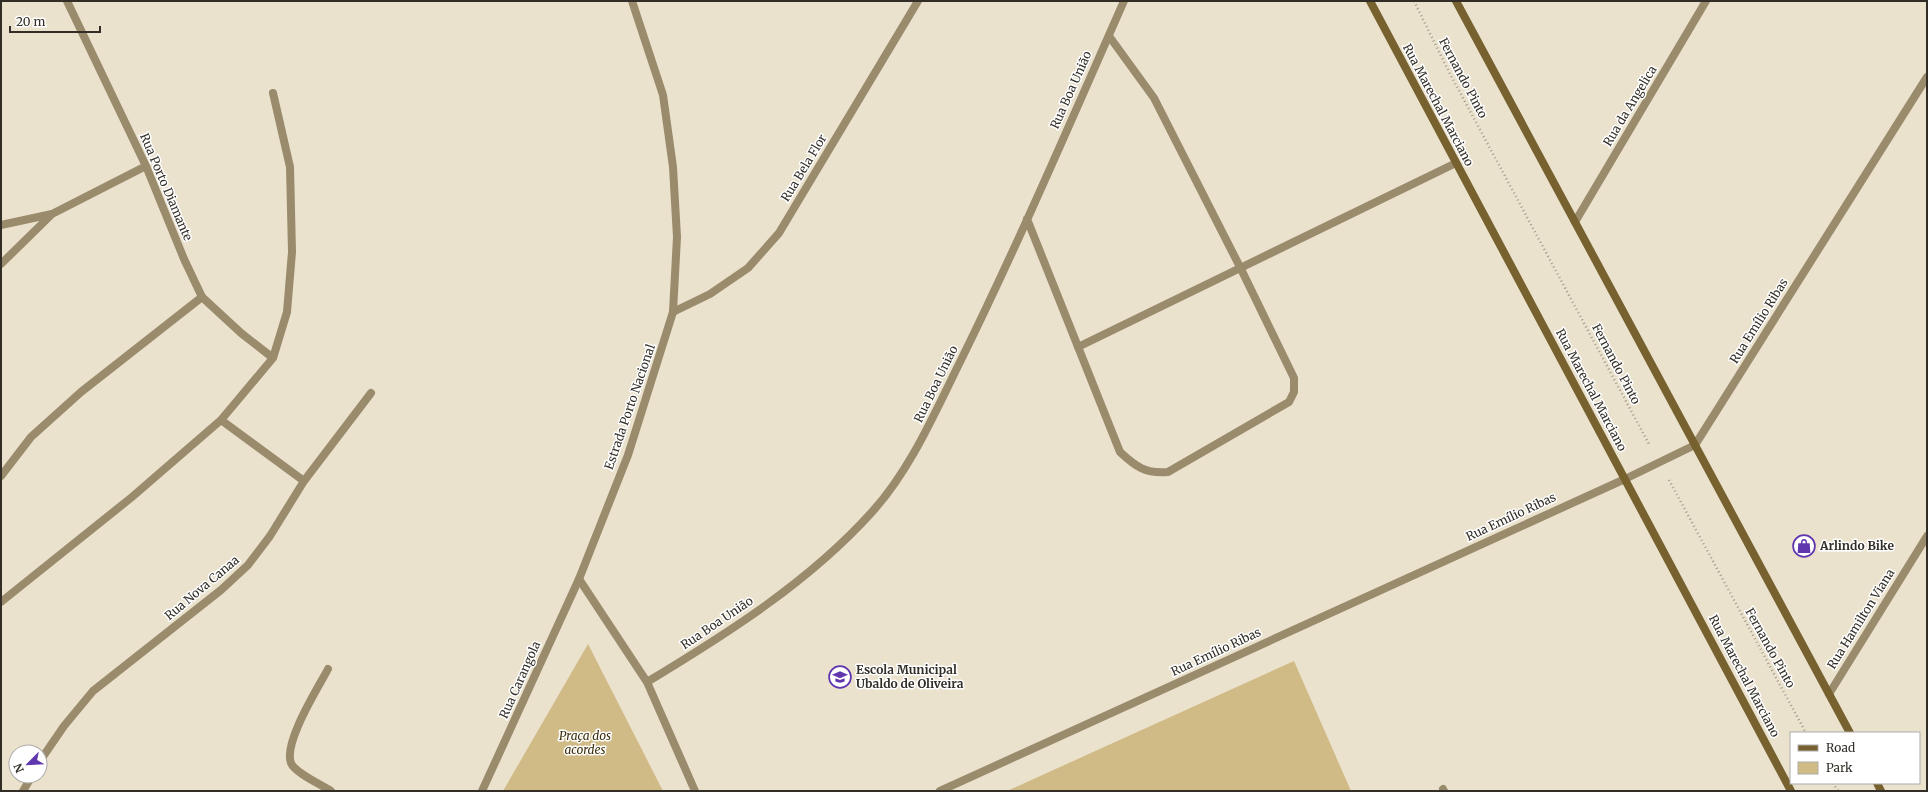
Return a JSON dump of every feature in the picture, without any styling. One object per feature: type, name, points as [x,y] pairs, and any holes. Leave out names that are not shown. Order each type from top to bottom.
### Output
[{"type":"main road","name":"Rua Marechal Marciano","points":[[1370,1],[1792,791]]},
{"type":"main road","points":[[1456,1],[1849,732]]},
{"type":"street","name":"Rua Porto Diamante","points":[[67,1],[146,166],[184,259],[202,297],[241,333],[273,358]]},
{"type":"street","name":"Estrada Porto Nacional","points":[[579,579],[628,454],[674,312],[677,238],[673,167],[663,95],[632,1]]},
{"type":"street","name":"Rua Bela Flor","points":[[674,312],[710,294],[748,268],[779,233],[918,1]]},
{"type":"street","name":"Rua Boa União","points":[[647,682],[721,637],[811,572],[873,511],[913,456],[1005,272],[1124,1]]},
{"type":"street","name":"Rua da Angelica","points":[[1575,222],[1706,1]]},
{"type":"street","points":[[1027,219],[1120,452],[1134,465],[1152,473],[1168,472],[1288,402],[1294,392],[1294,378],[1241,269],[1154,98],[1109,36]]},
{"type":"street","name":"Rua Emílio Ribas","points":[[940,791],[1659,463],[1695,445],[1927,77]]},
{"type":"street","points":[[1,602],[132,497],[221,420],[273,358],[287,312],[292,252],[290,167],[273,93]]},
{"type":"street","points":[[1078,347],[1241,269],[1456,163]]},
{"type":"street","points":[[1,225],[52,214],[146,166]]},
{"type":"street","points":[[1,264],[52,214]]},
{"type":"street","points":[[1,476],[31,437],[81,392],[130,352],[202,297]]},
{"type":"street","name":"Rua Nova Canaa","points":[[48,749],[64,726],[93,691],[221,590],[248,565],[270,536],[304,481],[371,393]]},
{"type":"street","points":[[221,420],[304,481]]},
{"type":"street","name":"Rua Hamilton Viana","points":[[1829,694],[1927,536]]},
{"type":"street","points":[[579,579],[647,682],[695,791]]},
{"type":"street","name":"Rua Carangola","points":[[482,791],[579,579]]},
{"type":"street","points":[[328,669],[296,730],[290,749],[291,763],[298,771],[331,791]]},
{"type":"path","name":"Fernando Pinto","points":[[1414,1],[1453,79],[1805,732]]},
{"type":"green space","name":"Praça dos acordes","points":[[588,644],[663,791],[503,791]]},
{"type":"green space","points":[[1294,661],[1351,791],[1007,791]]},
{"type":"place","name":"Arlindo Bike","points":[[1804,546]]},
{"type":"place","name":"Escola Municipal Ubaldo de Oliveira","points":[[840,677]]}]
